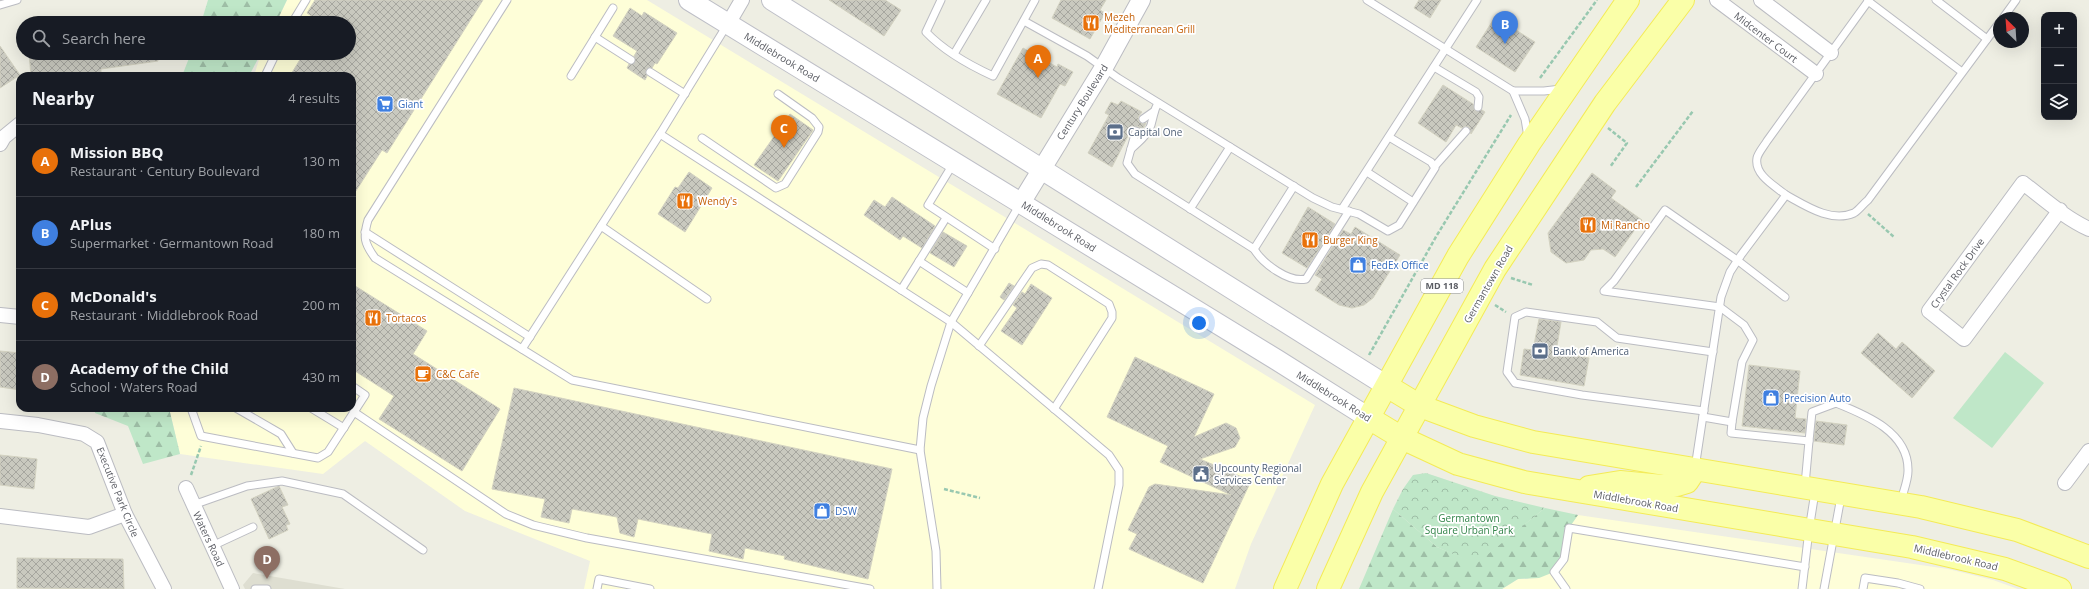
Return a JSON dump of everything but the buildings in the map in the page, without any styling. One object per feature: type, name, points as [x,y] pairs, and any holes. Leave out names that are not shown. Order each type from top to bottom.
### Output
[{"type":"main road","name":"Middlebrook Road","points":[[689,0],[1402,438],[1458,464],[1524,482],[1912,547],[1997,567],[2060,589]]},
{"type":"main road","points":[[772,0],[1420,406],[1474,426],[1533,442],[1900,504],[2017,530],[2089,557]]},
{"type":"main road","name":"MD 118","points":[[1285,589],[1332,484],[1458,256],[1529,144],[1628,0]]},
{"type":"main road","name":"Germantown Road","points":[[1328,589],[1372,492],[1499,262],[1605,103],[1683,0]]},
{"type":"main road","points":[[1572,490],[1620,482],[1662,486],[1677,485],[1687,482],[1695,470]]},
{"type":"street","points":[[728,24],[742,0]]},
{"type":"street","name":"Century Boulevard","points":[[1021,203],[1103,68],[1140,0]]},
{"type":"street","name":"Midcenter Court","points":[[1718,0],[1816,74]]},
{"type":"street","points":[[1761,0],[1830,53]]},
{"type":"street","points":[[0,144],[4,137],[16,127]]},
{"type":"street","name":"Crystal Rock Drive","points":[[2060,210],[1964,340],[1929,311],[2023,183],[2089,229]]},
{"type":"street","points":[[0,315],[16,317]]},
{"type":"street","name":"Executive Park Circle","points":[[0,421],[38,425],[84,434],[97,442],[125,514],[164,589]]},
{"type":"street","points":[[2065,483],[2089,451]]},
{"type":"street","name":"Waters Road","points":[[186,488],[232,589]]},
{"type":"street","points":[[0,516],[89,527],[125,514]]},
{"type":"lane","points":[[0,5],[17,0]]},
{"type":"lane","points":[[296,16],[306,0]]},
{"type":"lane","points":[[507,0],[368,220],[365,232],[366,246],[375,258],[572,380],[920,450]]},
{"type":"lane","points":[[941,0],[926,32],[934,40],[954,54],[974,67],[993,76],[1035,0]]},
{"type":"lane","points":[[954,54],[986,0]]},
{"type":"lane","points":[[1367,0],[1513,90],[1544,91],[1568,87]]},
{"type":"lane","points":[[1136,131],[1127,158],[1129,168],[1134,174],[1254,249],[1264,262],[1298,281],[1306,279],[1367,172],[1477,0]]},
{"type":"lane","points":[[1962,72],[1868,0],[1767,141],[1757,158],[1758,169],[1763,177],[1786,195],[1811,208],[1825,214],[1840,217],[1855,212],[1872,193],[1993,31]]},
{"type":"lane","points":[[1936,0],[1987,39]]},
{"type":"lane","points":[[2007,12],[2016,0]]},
{"type":"lane","points":[[571,76],[612,8]]},
{"type":"lane","points":[[1024,20],[1087,56],[1158,103],[1313,198],[1359,214],[1388,231],[1399,225],[1435,168],[1434,166],[1466,131]]},
{"type":"lane","points":[[522,349],[660,134],[728,24]]},
{"type":"lane","points":[[595,37],[631,60]]},
{"type":"lane","points":[[267,72],[273,60]]},
{"type":"lane","points":[[1434,67],[1476,92],[1479,97],[1478,107]]},
{"type":"lane","points":[[650,72],[685,94]]},
{"type":"lane","points":[[1513,90],[1525,119],[1529,144]]},
{"type":"lane","points":[[702,138],[776,188],[785,184],[818,132],[819,127],[812,118],[778,94]]},
{"type":"lane","points":[[1131,149],[1143,139],[1152,123],[1153,112],[1158,103]]},
{"type":"lane","points":[[1143,119],[1153,112]]},
{"type":"lane","points":[[660,134],[951,322],[1109,455],[1119,470],[1119,485],[1098,589]]},
{"type":"lane","points":[[1389,137],[1434,166]]},
{"type":"lane","points":[[1190,209],[1230,147]]},
{"type":"lane","points":[[955,162],[928,205],[995,249]]},
{"type":"lane","points":[[1367,172],[1413,202]]},
{"type":"lane","points":[[1254,249],[1294,186]]},
{"type":"lane","points":[[1695,470],[1720,307],[1730,272],[1737,260],[1786,195]]},
{"type":"lane","points":[[937,589],[936,551],[920,450],[926,405],[945,337],[951,322],[1021,203]]},
{"type":"lane","points":[[1785,297],[1737,260],[1665,210],[1614,281],[1604,291],[1720,307],[1744,325],[1752,340],[1742,362],[1731,433],[1809,441]]},
{"type":"lane","points":[[901,290],[946,218]]},
{"type":"lane","points":[[601,226],[707,299]]},
{"type":"lane","points":[[365,232],[530,337]]},
{"type":"lane","points":[[919,261],[968,293]]},
{"type":"lane","points":[[979,346],[1032,268],[1041,264],[1048,265],[1109,304],[1112,312],[1112,318],[1054,409]]},
{"type":"lane","points":[[1713,352],[1617,338],[1597,322],[1526,312],[1515,318],[1507,372],[1515,383],[1703,414],[1732,422]]},
{"type":"lane","points":[[356,389],[365,395],[356,409]]},
{"type":"lane","points":[[1802,589],[1809,530],[1809,441],[1812,412],[1836,403],[1868,416],[1887,429],[1904,451],[1908,471],[1900,504]]},
{"type":"lane","points":[[192,412],[200,436],[318,458],[328,452],[354,412],[506,514],[533,525],[587,538],[870,589]]},
{"type":"lane","points":[[243,412],[281,434],[294,454]]},
{"type":"lane","points":[[318,412],[344,428]]},
{"type":"lane","points":[[193,505],[246,486],[282,481],[343,494],[422,550]]},
{"type":"lane","points":[[1824,589],[1842,494]]},
{"type":"lane","points":[[212,546],[254,527]]},
{"type":"lane","points":[[1566,589],[1554,572],[1564,559],[1570,528],[1805,568]]},
{"type":"lane","points":[[1863,589],[1865,578],[1898,583],[1920,589]]},
{"type":"lane","points":[[597,589],[599,579],[650,589]]},
{"type":"lane","points":[[255,589],[267,589]]},
{"type":"path","points":[[1540,78],[1597,0]]},
{"type":"path","points":[[1636,187],[1693,111]]},
{"type":"path","points":[[1361,369],[1437,235],[1512,114]]},
{"type":"path","points":[[1608,128],[1627,143],[1610,167]]},
{"type":"path","points":[[1860,207],[1894,237]]},
{"type":"path","points":[[1507,276],[1533,285]]},
{"type":"path","points":[[1492,303],[1515,318]]},
{"type":"path","points":[[186,488],[204,437]]},
{"type":"path","points":[[944,489],[980,498]]},
{"type":"shaded area","points":[[287,0],[647,0],[1315,405],[1251,544],[1235,589],[584,589],[590,561],[465,511],[365,441],[323,474],[180,454],[170,412],[356,412],[356,72],[255,72],[259,60],[356,60],[356,16],[279,16]]},
{"type":"shaded area","points":[[1578,515],[1948,569],[1993,580],[2018,589],[1502,589],[1518,579],[1528,579]]},
{"type":"shaded area","points":[[253,573],[345,589],[245,589],[243,585]]},
{"type":"green space","points":[[208,0],[287,0],[279,16],[203,16]]},
{"type":"green space","points":[[188,60],[257,60],[251,72],[184,72]]},
{"type":"green space","points":[[2005,352],[2044,383],[1992,448],[1953,418]]},
{"type":"green space","points":[[170,412],[180,454],[143,464],[128,426],[95,413]]},
{"type":"green space","name":"Germantown Square Urban Park","points":[[1426,473],[1495,496],[1545,508],[1476,564],[1437,547],[1393,509],[1403,489],[1413,475]]},
{"type":"green space","points":[[1545,508],[1578,515],[1569,528],[1564,559],[1554,572],[1539,578],[1518,579],[1502,589],[1359,589],[1393,509],[1437,547],[1476,563]]},
{"type":"place","name":"Mezeh Mediterranean Grill","points":[[1091,23]]},
{"type":"place","name":"APlus","points":[[1505,44]]},
{"type":"place","name":"Mission BBQ","points":[[1038,78]]},
{"type":"place","name":"Giant","points":[[385,104]]},
{"type":"place","name":"Capital One","points":[[1115,132]]},
{"type":"place","name":"McDonald's","points":[[784,148]]},
{"type":"place","name":"Wendy's","points":[[685,201]]},
{"type":"place","name":"Mi Rancho","points":[[1588,225]]},
{"type":"place","name":"Burger King","points":[[1310,240]]},
{"type":"place","name":"FedEx Office","points":[[1358,265]]},
{"type":"place","name":"Tortacos","points":[[373,318]]},
{"type":"place","name":"Bank of America","points":[[1540,351]]},
{"type":"place","name":"C&C Cafe","points":[[423,374]]},
{"type":"place","name":"Precision Auto","points":[[1771,398]]},
{"type":"place","name":"Upcounty Regional Services Center","points":[[1201,474]]},
{"type":"place","name":"DSW","points":[[822,511]]},
{"type":"place","name":"Academy of the Child","points":[[267,579]]}]
